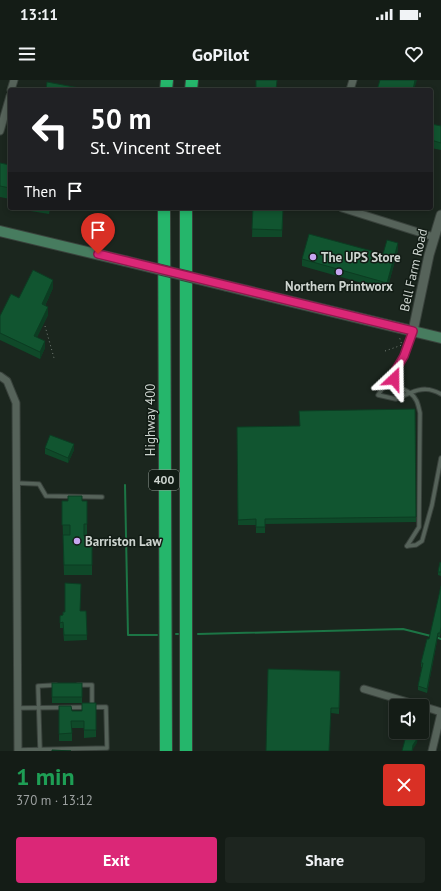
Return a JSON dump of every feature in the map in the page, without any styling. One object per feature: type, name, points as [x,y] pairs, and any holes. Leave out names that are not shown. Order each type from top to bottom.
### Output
[{"type":"highway","name":"Highway 400","points":[[164,210],[166,751]]},
{"type":"highway","name":"400","points":[[186,210],[186,751]]},
{"type":"main road","points":[[0,231],[441,338]]},
{"type":"street","points":[[0,131],[8,103]]},
{"type":"street","points":[[348,210],[434,237]]},
{"type":"street","name":"Bell Farm Road","points":[[413,331],[434,237],[441,215]]},
{"type":"street","points":[[0,376],[7,381],[16,402],[18,750]]},
{"type":"street","points":[[364,688],[399,699]]},
{"type":"street","points":[[429,708],[441,712],[432,751]]},
{"type":"lane","points":[[413,331],[404,356],[378,395],[396,399],[421,388],[434,390],[441,394]]},
{"type":"lane","points":[[394,373],[396,385],[415,396],[420,413],[420,518],[419,527],[407,546],[416,545],[422,541],[432,505],[441,458]]},
{"type":"lane","points":[[16,483],[39,484],[46,496],[102,497]]},
{"type":"lane","points":[[40,749],[38,686],[61,685]]},
{"type":"lane","points":[[76,685],[92,685],[92,707]]},
{"type":"lane","points":[[18,708],[106,707],[107,748],[18,750]]},
{"type":"path","points":[[46,326],[54,358]]},
{"type":"path","points":[[385,351],[402,345],[399,336]]},
{"type":"building","points":[[256,80],[277,80],[276,88],[256,88]]},
{"type":"building","points":[[380,80],[415,80],[413,88],[378,88]]},
{"type":"building","points":[[47,82],[80,88],[46,88]]},
{"type":"building","points":[[433,124],[441,126],[441,143],[433,141]]},
{"type":"building","points":[[0,163],[8,165],[8,188],[0,186]]},
{"type":"building","points":[[253,210],[283,210],[282,230],[252,229]]},
{"type":"building","points":[[309,234],[383,254],[387,240],[398,243],[387,283],[302,259]]},
{"type":"building","points":[[33,270],[53,280],[42,304],[48,307],[34,336],[45,341],[40,352],[0,333],[0,316],[11,294],[19,298]]},
{"type":"building","points":[[415,409],[416,517],[265,519],[265,527],[256,527],[256,519],[238,520],[237,427],[300,426],[299,411]]},
{"type":"building","points":[[50,435],[74,444],[68,458],[45,448]]},
{"type":"building","points":[[68,496],[82,496],[82,501],[87,501],[87,524],[84,524],[84,536],[92,536],[92,565],[64,565],[63,535],[70,535],[70,525],[62,525],[62,501],[68,501]]},
{"type":"building","points":[[440,562],[441,572],[438,572]]},
{"type":"building","points":[[65,583],[81,584],[80,611],[86,611],[87,635],[64,635],[63,622],[60,623],[60,616],[63,615],[63,612],[65,612]]},
{"type":"building","points":[[441,586],[441,627],[440,633],[438,633],[427,689],[418,686],[423,663],[421,663],[427,639],[429,639]]},
{"type":"building","points":[[268,669],[340,671],[339,708],[331,708],[329,751],[266,751]]},
{"type":"building","points":[[52,683],[82,683],[82,697],[52,697]]},
{"type":"building","points":[[82,703],[96,703],[96,730],[84,730],[84,721],[71,721],[72,733],[59,734],[59,706],[71,706],[72,711],[82,711]]},
{"type":"building","points":[[405,739],[417,739],[413,745],[412,751],[402,751]]},
{"type":"waterway","points":[[125,485],[128,635],[157,635]]},
{"type":"waterway","points":[[198,634],[403,629],[431,636]]},
{"type":"waterway","points":[[436,637],[441,639]]},
{"type":"place","name":"The UPS Store","points":[[313,257]]},
{"type":"place","name":"Northern Printworx","points":[[339,272]]},
{"type":"place","name":"Barriston Law","points":[[77,541]]},
{"type":"route","points":[[98,254],[413,331],[404,356],[394,373],[394,379]]}]
